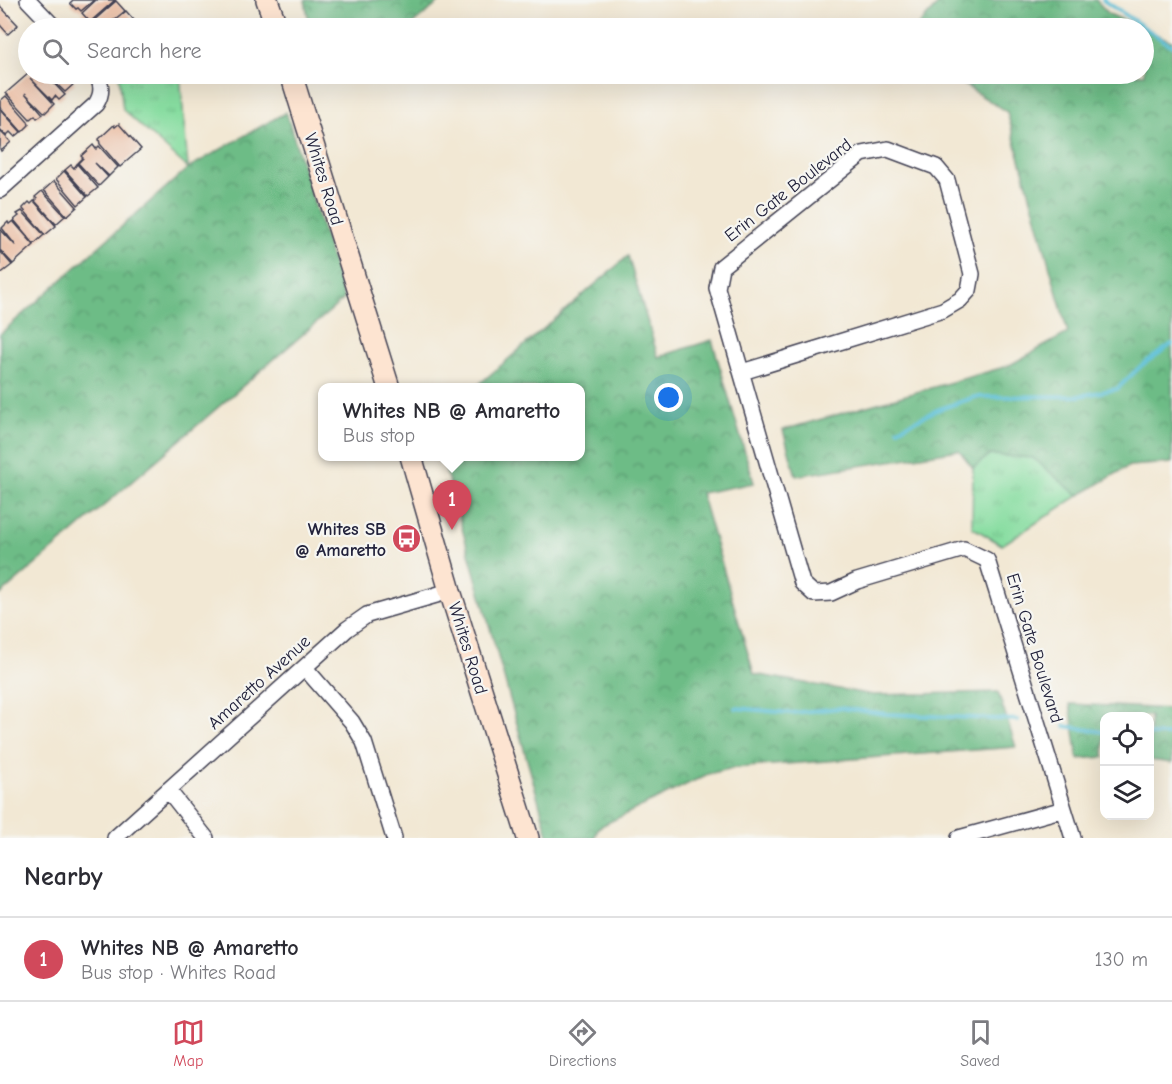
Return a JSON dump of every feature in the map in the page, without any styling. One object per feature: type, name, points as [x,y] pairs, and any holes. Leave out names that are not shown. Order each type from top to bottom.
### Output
[{"type":"main road","points":[[267,0],[273,18]]},
{"type":"main road","name":"Whites Road","points":[[294,84],[388,383]]},
{"type":"main road","name":"Whites Road","points":[[412,461],[450,591],[528,838]]},
{"type":"street","points":[[28,0],[45,18]]},
{"type":"street","points":[[0,190],[96,104],[100,98],[100,84]]},
{"type":"street","name":"Erin Gate Boulevard","points":[[742,372],[943,310],[960,300],[969,290],[972,274],[947,180],[936,167],[888,149],[862,154],[721,267],[717,288],[802,583],[814,594],[831,592],[857,581],[964,549],[987,560],[1073,838]]},
{"type":"street","name":"Amaretto Avenue","points":[[115,838],[347,629],[367,615],[450,591]]},
{"type":"street","points":[[305,668],[352,722],[364,742],[394,838]]},
{"type":"street","points":[[168,790],[206,838]]},
{"type":"street","points":[[959,838],[1064,809]]},
{"type":"green space","points":[[305,0],[442,0],[420,18],[308,18]]},
{"type":"green space","points":[[942,0],[1096,0],[1109,14],[1118,18],[925,18]]},
{"type":"green space","points":[[1154,33],[1172,41],[1172,463],[1129,466],[1078,496],[1033,458],[990,455],[973,468],[959,450],[796,476],[783,430],[1008,366],[1068,333],[1007,112],[963,84],[1154,84]]},
{"type":"green space","points":[[120,84],[181,84],[188,168],[123,110]]},
{"type":"green space","points":[[286,112],[344,299],[0,595],[0,334],[188,168]]},
{"type":"green space","points":[[628,256],[658,357],[712,340],[754,483],[701,493],[754,674],[873,695],[998,692],[1016,747],[733,768],[708,774],[599,827],[594,838],[549,838],[443,461],[585,461],[585,383],[481,383]]},
{"type":"green space","points":[[990,455],[1033,458],[1078,496],[1002,545],[972,527],[973,468]]},
{"type":"green space","points":[[1070,704],[1172,709],[1172,763],[1154,761],[1154,712],[1100,712],[1100,757],[1078,759]]},
{"type":"building","points":[[73,0],[94,0],[81,11],[70,3]]},
{"type":"building","points":[[96,0],[115,0],[95,18],[86,18],[82,13]]},
{"type":"building","points":[[116,1],[125,11],[116,18],[97,18]]},
{"type":"building","points":[[0,6],[18,25],[8,34],[0,25]]},
{"type":"building","points":[[126,11],[132,18],[118,18]]},
{"type":"building","points":[[18,83],[36,84],[54,104],[45,113],[25,93],[43,114],[37,118],[35,115],[30,119],[6,93]]},
{"type":"building","points":[[36,84],[55,84],[65,95],[59,100],[55,96],[52,100]]},
{"type":"building","points":[[57,84],[74,84],[65,92]]},
{"type":"building","points":[[6,96],[28,121],[29,125],[22,132],[0,107],[0,101]]},
{"type":"building","points":[[0,109],[21,132],[15,137],[10,132],[6,136],[0,129]]},
{"type":"building","points":[[119,124],[141,149],[120,167],[100,144],[99,139],[114,125],[115,127]]},
{"type":"building","points":[[0,131],[11,142],[1,151],[0,149]]},
{"type":"building","points":[[93,145],[96,149],[99,146],[118,167],[109,176],[95,163],[108,177],[99,186],[78,163],[83,158],[81,156]]},
{"type":"building","points":[[77,164],[98,188],[88,196],[65,170],[71,165],[74,168]]},
{"type":"building","points":[[64,171],[87,197],[78,205],[56,179]]},
{"type":"building","points":[[54,181],[77,207],[67,216],[44,190]]},
{"type":"building","points":[[42,191],[65,216],[56,224],[35,201],[37,199],[35,197]]},
{"type":"building","points":[[34,201],[56,226],[45,235],[23,209],[29,202],[31,204]]},
{"type":"building","points":[[22,211],[44,235],[34,244],[14,220]]},
{"type":"building","points":[[13,221],[34,245],[13,264],[0,250],[0,229],[16,246],[2,228],[8,222],[9,224]]},
{"type":"building","points":[[0,251],[12,265],[0,274]]},
{"type":"waterway","points":[[1103,0],[1130,18]]},
{"type":"waterway","points":[[1154,34],[1172,46]]},
{"type":"waterway","points":[[898,429],[937,410],[975,397],[1079,396],[1117,389],[1142,365],[1172,344]]},
{"type":"waterway","points":[[735,708],[791,713],[840,708],[887,714],[1018,720]]},
{"type":"waterway","points":[[1065,726],[1100,731]]},
{"type":"waterway","points":[[1154,735],[1172,735]]},
{"type":"place","name":"Whites NB @ Amaretto","points":[[452,530]]},
{"type":"place","name":"Whites SB @ Amaretto","points":[[407,539]]}]
